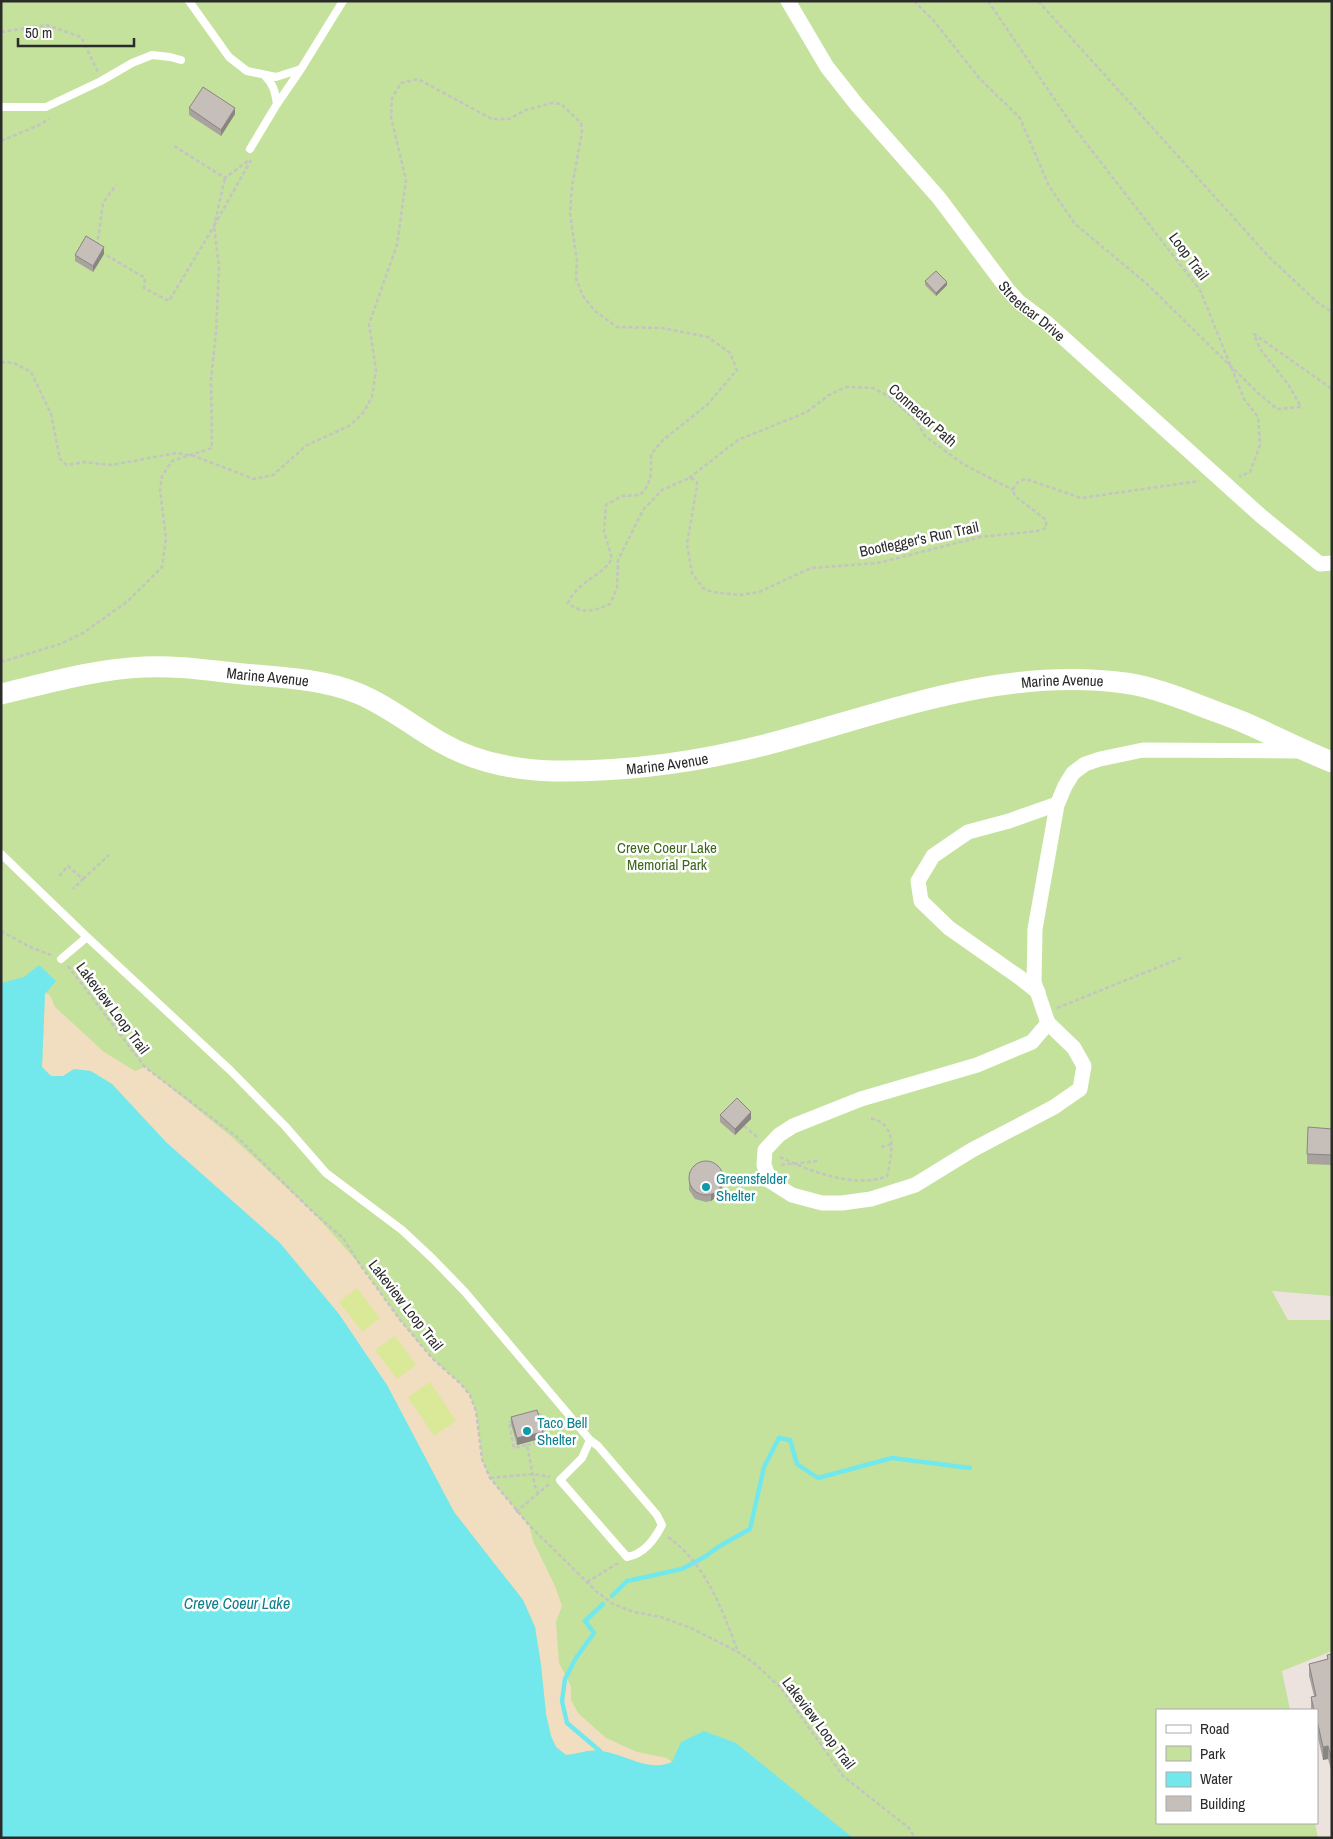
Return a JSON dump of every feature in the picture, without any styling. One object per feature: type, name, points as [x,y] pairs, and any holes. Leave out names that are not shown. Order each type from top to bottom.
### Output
[{"type":"main road","name":"Marine Avenue","points":[[1,694],[105,670],[147,666],[180,667],[326,683],[357,693],[379,703],[442,743],[476,759],[511,768],[553,771],[636,769],[700,759],[768,744],[948,694],[1040,679],[1090,679],[1128,683],[1156,690],[1241,721],[1332,762]]},
{"type":"street","name":"Streetcar Drive","points":[[788,1],[827,67],[857,105],[939,198],[1014,296],[1047,323],[1261,516],[1320,564],[1332,563]]},
{"type":"street","points":[[1046,1018],[1032,1042],[977,1065],[861,1099],[802,1123],[779,1135],[765,1150],[764,1165],[770,1181],[792,1196],[822,1203],[842,1204],[871,1199],[915,1185],[972,1150],[1054,1107],[1080,1089],[1084,1066],[1074,1048],[1046,1018],[1034,982],[1034,929],[1057,804],[1064,786],[1073,773],[1085,764],[1100,759],[1143,750],[1306,751]]},
{"type":"street","points":[[1038,992],[949,928],[921,901],[918,882],[933,856],[968,832],[1009,821],[1057,804]]},
{"type":"lane","points":[[189,1],[229,57],[247,71],[276,78],[301,69]]},
{"type":"lane","points":[[250,149],[343,1]]},
{"type":"lane","points":[[1,107],[46,107],[132,63],[152,56],[181,60]]},
{"type":"lane","points":[[265,76],[272,82],[277,104]]},
{"type":"lane","points":[[1,854],[231,1071],[326,1173],[402,1230],[433,1258],[465,1292],[590,1440],[604,1453],[657,1515],[662,1525],[651,1544],[636,1556],[627,1557],[560,1480],[582,1458],[590,1440]]},
{"type":"lane","points":[[61,959],[87,937]]},
{"type":"path","points":[[914,1],[934,20],[980,78],[1020,118],[1049,186],[1075,224],[1146,284],[1228,363],[1244,399],[1258,417],[1260,445],[1250,472],[1242,477],[1205,480],[1081,498],[1026,479],[1020,480],[1013,490]]},
{"type":"path","name":"Loop Trail","points":[[988,1],[1072,125],[1200,290],[1228,363],[1277,409],[1301,407],[1288,384],[1260,349],[1254,334],[1332,389]]},
{"type":"path","points":[[1038,1],[1270,258],[1318,302],[1332,312]]},
{"type":"path","points":[[1,32],[47,25],[81,37],[98,72],[95,83]]},
{"type":"path","points":[[1,362],[14,363],[31,372],[51,414],[60,459],[66,465],[84,462],[112,465],[176,453],[194,456],[254,479],[273,475],[307,445],[349,426],[363,413],[372,397],[376,370],[370,324],[397,245],[406,180],[391,117],[392,98],[401,83],[418,79],[492,119],[509,119],[526,110],[552,103],[562,104],[581,123],[582,132],[572,187],[570,214],[577,261],[576,279],[583,296],[594,310],[617,327],[662,328],[708,337],[730,353],[735,361],[737,370],[707,405],[663,440],[651,454],[650,481],[647,489],[640,495],[622,496],[606,505],[604,532],[612,558],[608,566],[585,582],[572,595],[568,603],[575,608],[593,612],[610,604],[617,588],[618,560],[643,510],[662,490],[688,479]]},
{"type":"path","points":[[1,141],[39,125],[54,116]]},
{"type":"path","points":[[174,146],[225,178]]},
{"type":"path","points":[[1,662],[60,644],[83,632],[128,601],[162,568],[166,538],[160,490],[162,476],[172,461],[212,448],[211,380],[216,332],[219,267],[214,226],[225,178],[253,158],[214,226],[169,301],[144,288],[145,278],[97,249],[103,203],[116,185]]},
{"type":"path","name":"Connector Path","points":[[688,479],[738,440],[807,412],[829,395],[846,387],[873,388],[890,397],[917,422],[925,436],[963,464],[1013,490]]},
{"type":"path","name":"Bootlegger's Run Trail","points":[[688,479],[693,479],[697,482],[687,544],[692,572],[704,588],[712,592],[740,595],[759,592],[811,568],[878,563],[980,537],[1037,531],[1046,528],[1046,520],[1016,496],[1013,490]]},
{"type":"path","points":[[73,889],[109,855]]},
{"type":"path","points":[[59,876],[68,866],[83,879]]},
{"type":"path","name":"Lakeview Loop Trail","points":[[1,931],[30,947],[61,959],[145,1067],[238,1137],[314,1213],[343,1238],[401,1321],[432,1358],[461,1384],[470,1395],[476,1411],[482,1459],[490,1478],[516,1512],[587,1582],[613,1604],[634,1612],[661,1617],[691,1628],[738,1652],[754,1663],[781,1688],[843,1776],[909,1828],[914,1838]]},
{"type":"path","points":[[1046,1018],[1180,958]]},
{"type":"path","points":[[744,1126],[778,1155],[796,1164],[836,1177],[877,1180],[887,1176],[892,1144],[888,1130],[878,1119],[868,1118]]},
{"type":"path","points":[[881,1147],[892,1144]]},
{"type":"path","points":[[764,1165],[818,1161]]},
{"type":"path","points":[[517,1420],[509,1422],[514,1448],[545,1441],[540,1414],[532,1416]]},
{"type":"path","points":[[528,1444],[538,1493]]},
{"type":"path","points":[[490,1478],[533,1474],[560,1480]]},
{"type":"path","points":[[516,1512],[550,1484],[560,1480]]},
{"type":"path","points":[[658,1532],[669,1537],[684,1549],[701,1570],[724,1613],[738,1652]]},
{"type":"path","points":[[587,1582],[627,1557]]},
{"type":"green space","name":"Creve Coeur Lake Memorial Park","points":[[1,1],[1332,1],[1332,1296],[1272,1291],[1288,1320],[1332,1320],[1332,1651],[1282,1671],[1290,1709],[1156,1709],[1156,1824],[1315,1824],[1318,1838],[1,1838]]},
{"type":"green space","points":[[357,1288],[380,1318],[362,1332],[339,1302]]},
{"type":"green space","points":[[395,1336],[416,1365],[397,1379],[375,1350]]},
{"type":"green space","points":[[430,1382],[456,1421],[434,1436],[408,1397]]},
{"type":"sand","points":[[45,993],[50,995],[55,1007],[104,1052],[135,1071],[145,1067],[233,1138],[314,1213],[361,1266],[401,1321],[432,1358],[461,1384],[470,1395],[476,1411],[482,1459],[490,1478],[529,1525],[533,1541],[555,1586],[562,1606],[556,1622],[559,1663],[571,1686],[571,1700],[578,1713],[606,1738],[637,1752],[667,1758],[672,1762],[663,1765],[646,1764],[597,1751],[566,1755],[556,1747],[551,1736],[546,1714],[535,1627],[523,1600],[454,1512],[387,1385],[112,1084],[74,1069],[63,1076],[51,1076],[42,1067]]},
{"type":"water","name":"Creve Coeur Lake","points":[[39,965],[56,981],[45,994],[42,1067],[51,1076],[63,1076],[74,1069],[91,1071],[112,1084],[167,1143],[280,1243],[339,1314],[387,1385],[454,1512],[523,1600],[535,1627],[546,1714],[551,1736],[556,1747],[566,1755],[597,1751],[646,1764],[663,1765],[672,1762],[681,1742],[704,1731],[736,1743],[853,1838],[1,1838],[1,983],[24,977]]},
{"type":"building","points":[[203,87],[235,108],[221,130],[189,108]]},
{"type":"building","points":[[86,236],[104,247],[93,266],[75,255]]},
{"type":"building","points":[[936,271],[947,282],[936,293],[925,281]]},
{"type":"building","points":[[737,1098],[751,1112],[735,1129],[720,1115]]},
{"type":"building","points":[[1308,1127],[1332,1129],[1332,1155],[1307,1154]]},
{"type":"building","name":"Greensfelder Shelter","points":[[706,1161],[713,1162],[718,1166],[722,1171],[722,1185],[718,1190],[713,1194],[706,1195],[699,1194],[694,1190],[690,1185],[689,1178],[690,1171],[694,1166],[699,1162]]},
{"type":"building","name":"Taco Bell Shelter","points":[[537,1410],[543,1432],[517,1438],[511,1417]]},
{"type":"building","points":[[1332,1654],[1332,1761],[1328,1746],[1323,1747],[1318,1724],[1318,1709],[1314,1709],[1311,1697],[1316,1696],[1309,1664],[1328,1659],[1327,1655]]},
{"type":"waterway","points":[[612,1596],[627,1581],[682,1569],[750,1529],[764,1467],[779,1438],[790,1440],[797,1464],[818,1478],[892,1458],[970,1468],[968,1467]]},
{"type":"waterway","points":[[600,1751],[567,1723],[562,1701],[565,1679],[576,1658],[594,1633],[585,1621],[603,1604]]},
{"type":"place","name":"Greensfelder Shelter","points":[[706,1187]]},
{"type":"place","name":"Taco Bell Shelter","points":[[527,1431]]}]
